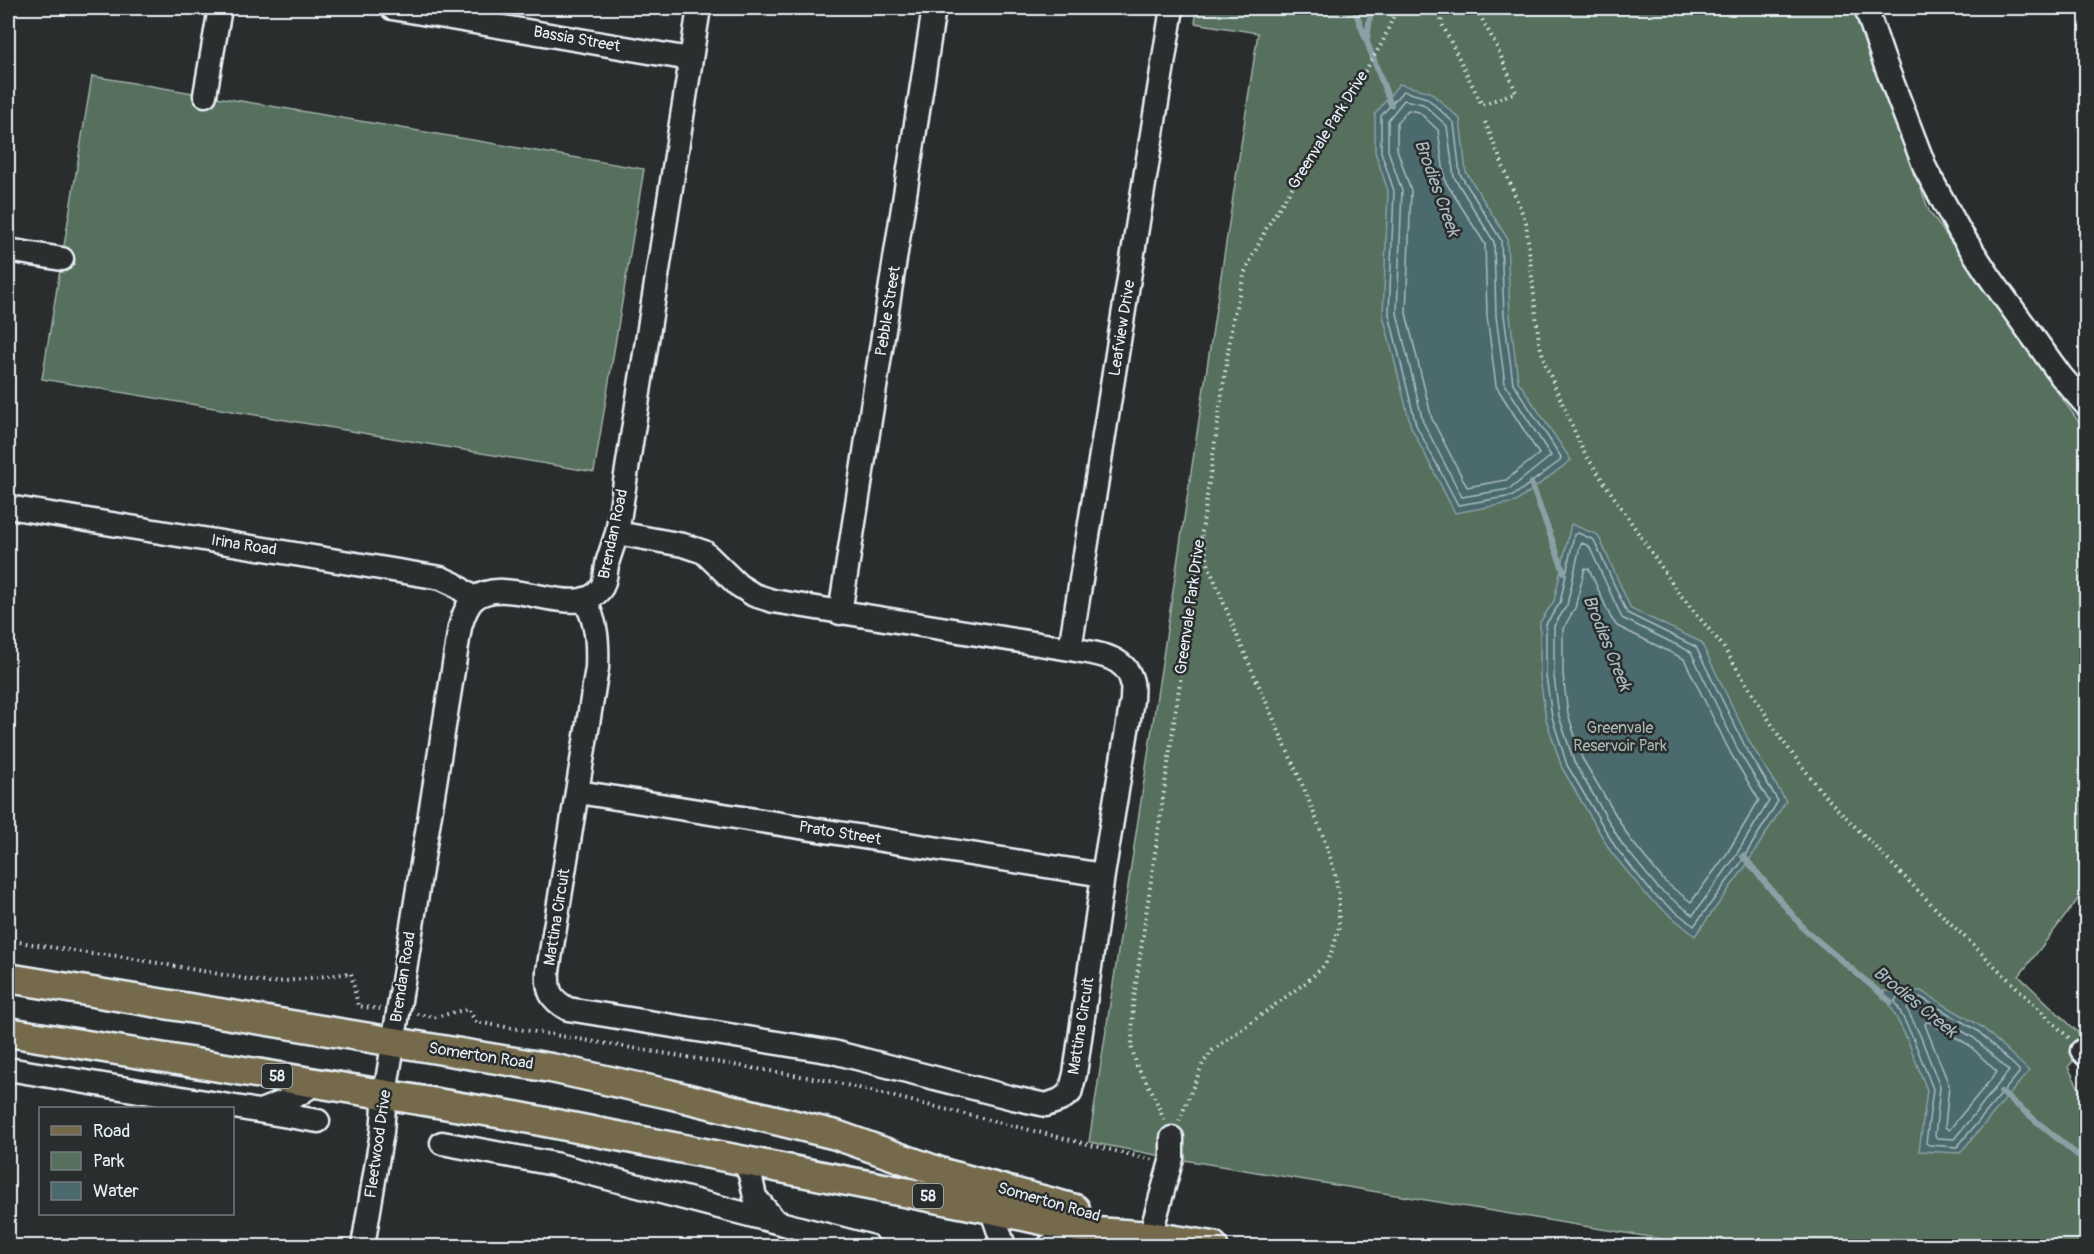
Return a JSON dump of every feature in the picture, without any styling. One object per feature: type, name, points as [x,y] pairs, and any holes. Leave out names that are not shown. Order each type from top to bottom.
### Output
[{"type":"main road","name":"Somerton Road","points":[[21,981],[551,1068],[679,1096],[836,1135],[946,1174],[1101,1216],[1150,1236]]},
{"type":"main road","name":"Somerton Road","points":[[8,1032],[556,1123],[1097,1232],[1150,1236],[1213,1246]]},
{"type":"street","points":[[206,94],[220,8]]},
{"type":"street","name":"Bassia Street","points":[[392,8],[450,12],[690,59]]},
{"type":"street","name":"Brendan Road","points":[[393,1042],[460,627],[465,610],[474,599],[490,590],[503,590],[566,601],[584,599],[594,594],[602,586],[617,533],[699,8]]},
{"type":"street","name":"Pebble Street","points":[[840,613],[934,8]]},
{"type":"street","name":"Leafview Drive","points":[[1070,649],[1172,8]]},
{"type":"street","points":[[1866,8],[1882,58],[1926,170],[1937,191],[1960,232],[1991,279],[2061,376],[2086,405]]},
{"type":"street","points":[[8,250],[62,259]]},
{"type":"street","name":"Irina Road","points":[[8,507],[441,578],[454,584],[474,599]]},
{"type":"street","name":"Mattina Circuit","points":[[584,599],[592,613],[596,629],[597,659],[578,792],[548,971],[547,984],[555,1002],[568,1009],[833,1053],[1046,1105],[1070,1093],[1075,1074],[1103,875],[1132,700],[1132,683],[1123,665],[1110,656],[773,601],[754,595],[738,585],[704,552],[683,545],[617,533]]},
{"type":"street","name":"Prato Street","points":[[578,792],[1103,875]]},
{"type":"street","name":"Fleetwood Drive","points":[[363,1246],[382,1132],[393,1042]]},
{"type":"street","points":[[8,1069],[318,1121]]},
{"type":"street","points":[[258,1111],[291,1099],[316,1083]]},
{"type":"street","points":[[1150,1236],[1170,1165],[1172,1138]]},
{"type":"street","points":[[442,1143],[554,1164],[868,1246]]},
{"type":"street","points":[[743,1161],[750,1174],[755,1197],[776,1222]]},
{"type":"street","name":"Somerton Road","points":[[946,1174],[991,1209],[1004,1246]]},
{"type":"street","name":"Somerton Road","points":[[1049,1246],[1097,1232]]},
{"type":"path","name":"Greenvale Park Drive","points":[[1172,1138],[1153,1093],[1137,1066],[1132,1049],[1131,1025],[1143,925],[1233,318],[1245,272],[1267,227],[1382,43],[1397,8]]},
{"type":"path","points":[[1445,8],[1441,22],[1482,105],[1516,92],[1497,45],[1476,8]]},
{"type":"path","points":[[1485,122],[1526,222],[1539,342],[1546,366],[1584,451],[1678,592],[1722,645],[1781,739],[1826,798],[2084,1053]]},
{"type":"path","points":[[1172,1138],[1196,1078],[1203,1063],[1213,1050],[1322,968],[1329,958],[1339,927],[1339,895],[1324,840],[1209,567],[1201,531]]},
{"type":"path","points":[[8,940],[118,956],[269,983],[351,973],[358,1006],[435,1017],[468,1010],[476,1022],[830,1081],[1170,1165]]},
{"type":"green space","name":"Greenvale Reservoir Park","points":[[1197,8],[1856,8],[1929,211],[2086,432],[2086,889],[2019,976],[2086,1040],[2086,1046],[2068,1067],[2086,1102],[2086,1246],[1704,1246],[1172,1158],[1089,1142],[1258,33],[1195,23]]},
{"type":"green space","points":[[92,76],[644,169],[594,472],[42,379]]},
{"type":"water","points":[[1399,84],[1430,92],[1460,119],[1466,172],[1507,238],[1510,315],[1518,381],[1571,460],[1516,502],[1455,513],[1411,427],[1383,315],[1388,191],[1375,152],[1375,114]]},
{"type":"water","points":[[1571,524],[1598,535],[1631,609],[1701,642],[1750,743],[1786,801],[1745,867],[1695,936],[1649,898],[1611,852],[1562,768],[1546,719],[1540,677],[1540,622],[1554,601]]},
{"type":"water","points":[[1883,991],[1921,991],[1982,1027],[2029,1071],[1960,1153],[1919,1151],[1927,1090],[1908,1041]]},
{"type":"waterway","name":"Brodies Creek","points":[[1354,8],[1391,105]]},
{"type":"waterway","points":[[1367,40],[1371,8]]},
{"type":"waterway","name":"Brodies Creek","points":[[1531,483],[1564,572]]},
{"type":"waterway","name":"Brodies Creek","points":[[1743,856],[1805,930],[1891,1002]]},
{"type":"waterway","name":"Brodies Creek","points":[[2001,1092],[2086,1162]]}]
